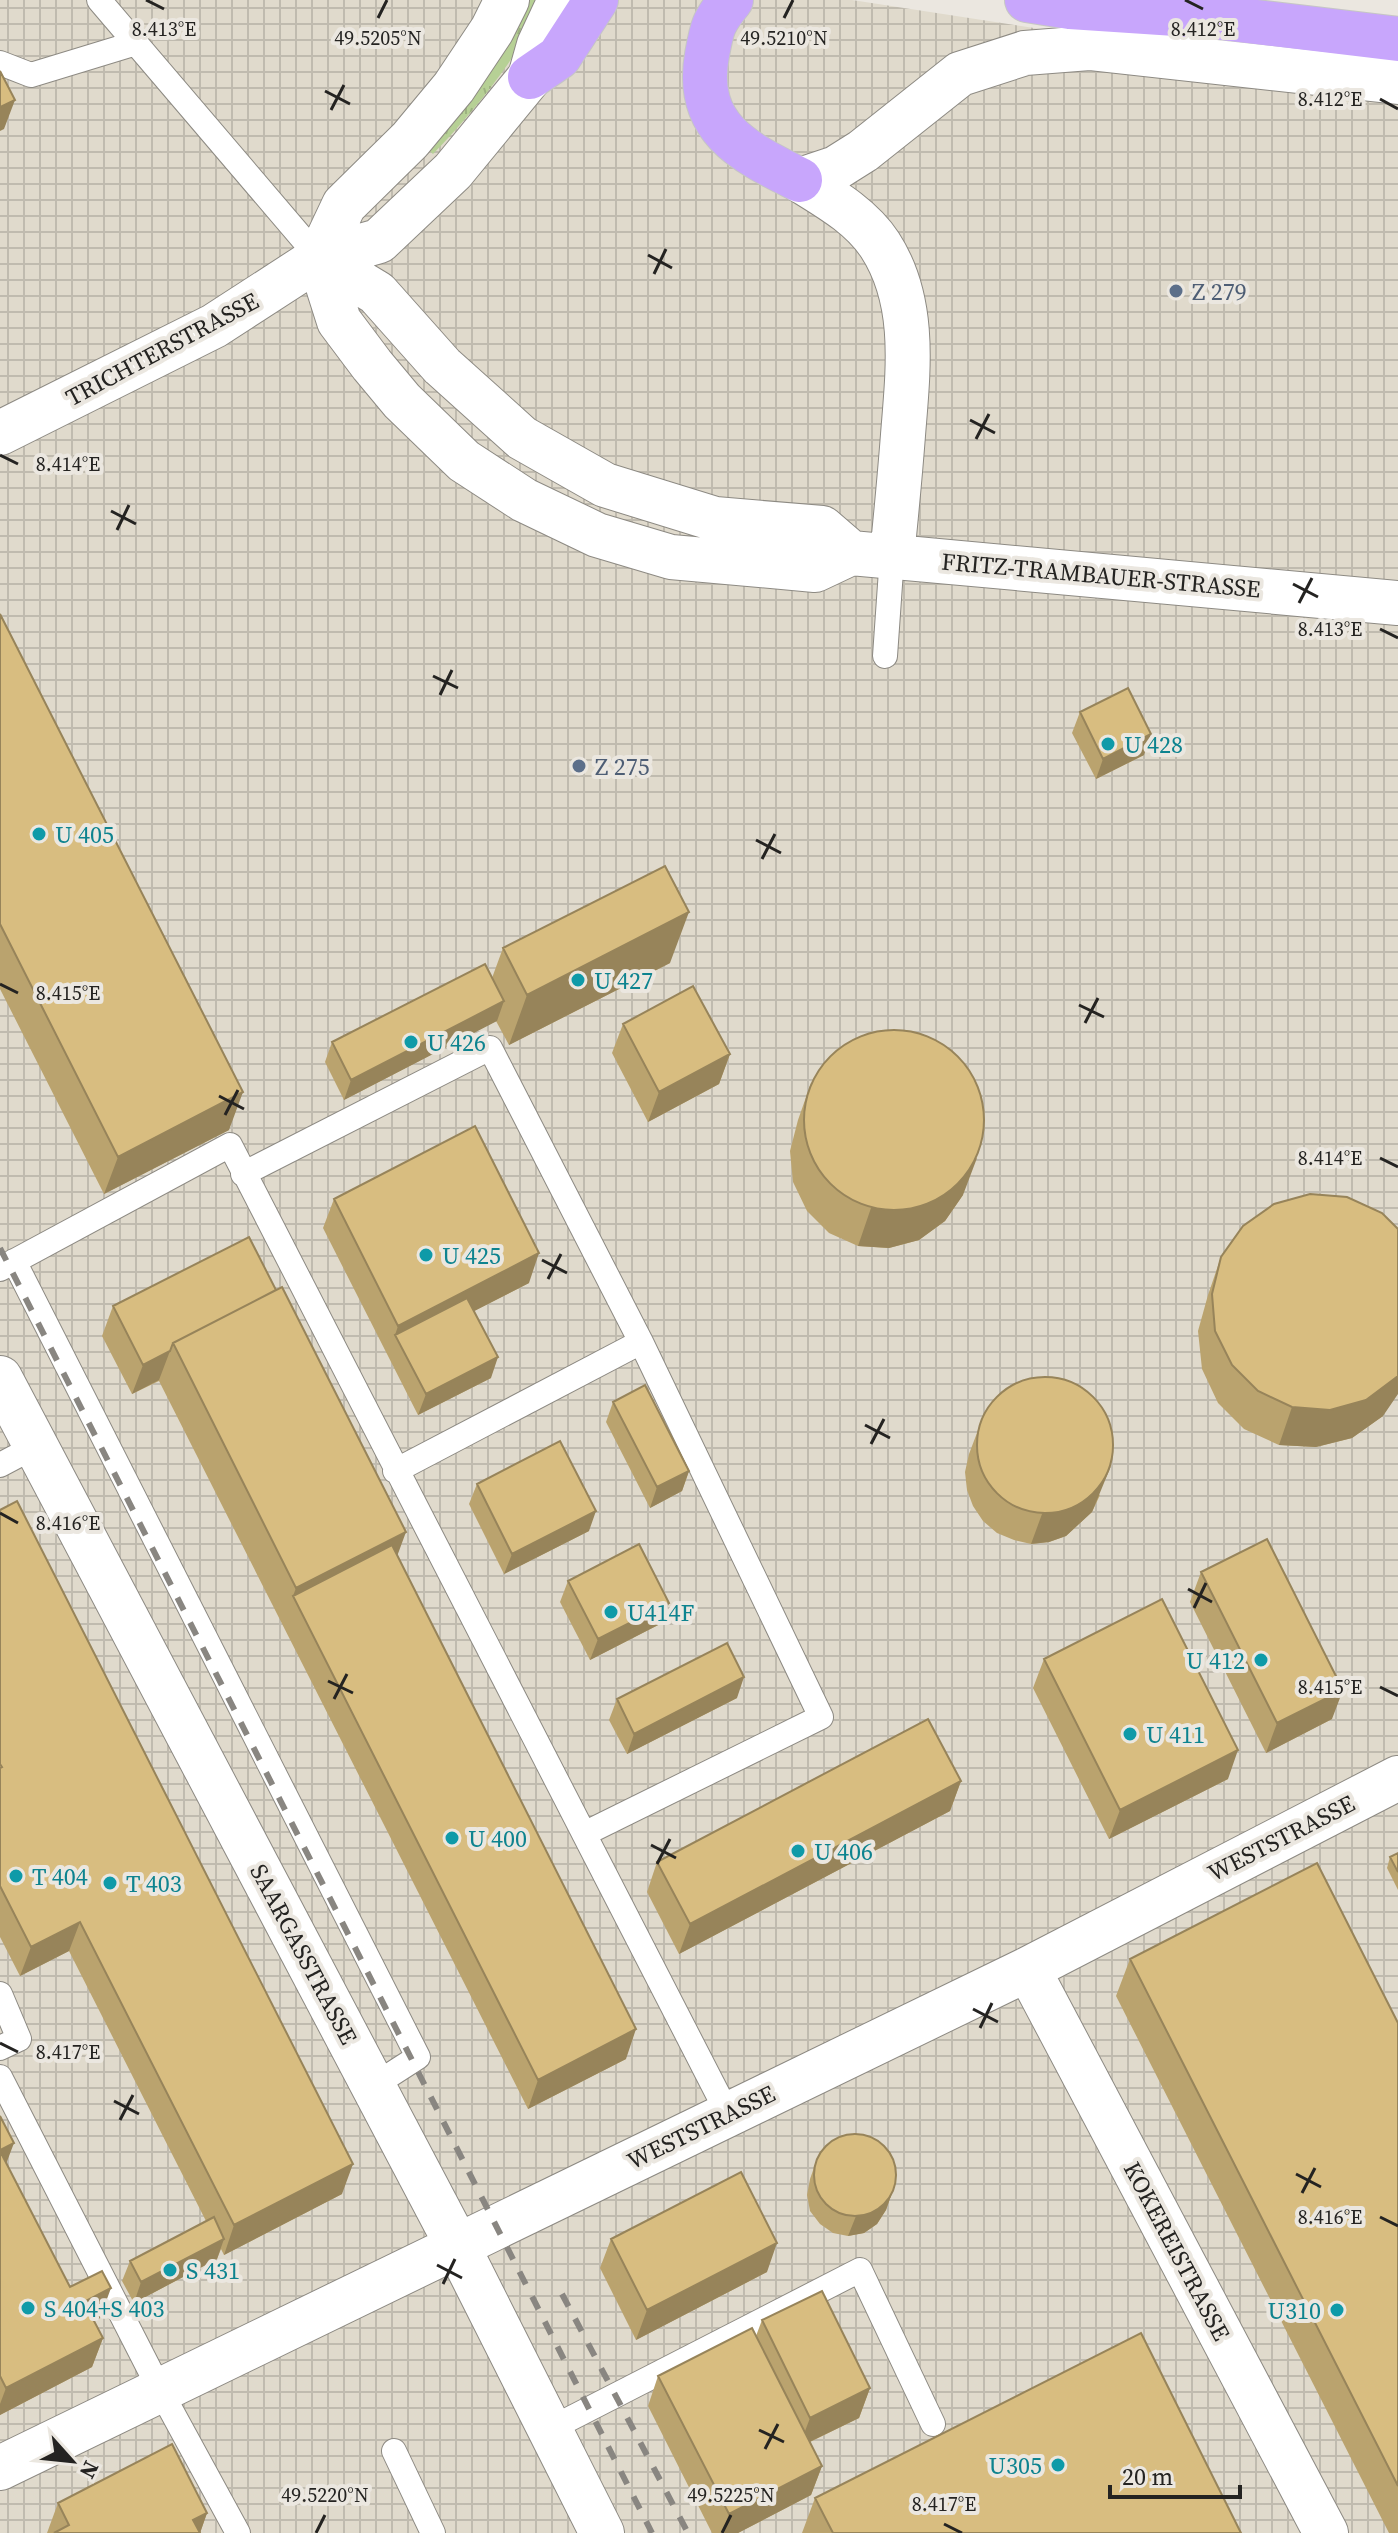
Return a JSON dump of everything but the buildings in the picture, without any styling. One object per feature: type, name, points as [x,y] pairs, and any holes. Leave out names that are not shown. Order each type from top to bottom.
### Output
[{"type":"highway","points":[[530,77],[559,57],[596,0]]},
{"type":"highway","points":[[731,0],[714,21],[704,73],[707,101],[716,123],[738,145],[800,180]]},
{"type":"highway","points":[[1027,0],[1070,7],[1206,16],[1398,39]]},
{"type":"highway","points":[[1156,0],[1206,16]]},
{"type":"street","points":[[319,258],[344,205],[410,140],[454,87],[492,30],[507,0]]},
{"type":"street","points":[[319,258],[379,241],[453,171],[530,77],[539,45],[560,0]]},
{"type":"street","points":[[800,180],[836,168],[863,151],[960,74],[1025,53],[1089,48],[1398,82]]},
{"type":"street","points":[[319,258],[377,293],[442,366],[522,438],[605,485],[715,519],[822,528],[871,555],[908,371],[908,323],[898,282],[880,244],[847,209],[800,180]]},
{"type":"street","name":"TRICHTERSTRASSE","points":[[0,433],[214,326],[319,258]]},
{"type":"street","name":"FRITZ-TRAMBAUER-STRASSE","points":[[871,555],[1398,603]]},
{"type":"street","name":"SAARGASSTRASSE","points":[[0,1378],[18,1455],[373,2086],[602,2533]]},
{"type":"street","name":"WESTSTRASSE","points":[[0,2468],[1028,1969],[1398,1778]]},
{"type":"street","name":"KOKEREISTRASSE","points":[[1028,1969],[1326,2533]]},
{"type":"lane","points":[[99,0],[319,258]]},
{"type":"lane","points":[[0,63],[31,75],[102,56],[136,43]]},
{"type":"lane","points":[[871,555],[885,656]]},
{"type":"lane","points":[[243,1174],[490,1048],[641,1342],[821,1717],[584,1834]]},
{"type":"lane","points":[[373,2086],[418,2057],[7,1265],[230,1145],[728,2114]]},
{"type":"lane","points":[[395,1471],[641,1342]]},
{"type":"lane","points":[[0,1994],[19,2039],[0,2048]]},
{"type":"lane","points":[[0,2077],[160,2390],[238,2533]]},
{"type":"lane","points":[[550,2429],[860,2270],[933,2424]]},
{"type":"lane","points":[[394,2451],[433,2533]]},
{"type":"shaded area","points":[[0,0],[852,0],[1398,84],[1398,2533],[0,2533]]},
{"type":"green space","points":[[520,0],[546,0],[496,81],[433,154],[423,145]]},
{"type":"railway","points":[[0,1248],[652,2533]]},
{"type":"railway","points":[[562,2294],[688,2533]]},
{"type":"place","name":"Z 279","points":[[1176,291]]},
{"type":"place","name":"U 428","points":[[1108,744]]},
{"type":"place","name":"Z 275","points":[[579,766]]},
{"type":"place","name":"U 405","points":[[39,834]]},
{"type":"place","name":"U 427","points":[[578,980]]},
{"type":"place","name":"U 426","points":[[411,1042]]},
{"type":"place","name":"U 425","points":[[426,1255]]},
{"type":"place","name":"U414F","points":[[611,1612]]},
{"type":"place","name":"U 412","points":[[1261,1660]]},
{"type":"place","name":"U 411","points":[[1130,1734]]},
{"type":"place","name":"U 400","points":[[452,1838]]},
{"type":"place","name":"U 406","points":[[798,1851]]},
{"type":"place","name":"T 404","points":[[16,1876]]},
{"type":"place","name":"T 403","points":[[110,1883]]},
{"type":"place","name":"S 431","points":[[170,2270]]},
{"type":"place","name":"S 404+S 403","points":[[28,2308]]},
{"type":"place","name":"U310","points":[[1337,2310]]},
{"type":"place","name":"U305","points":[[1058,2465]]}]
